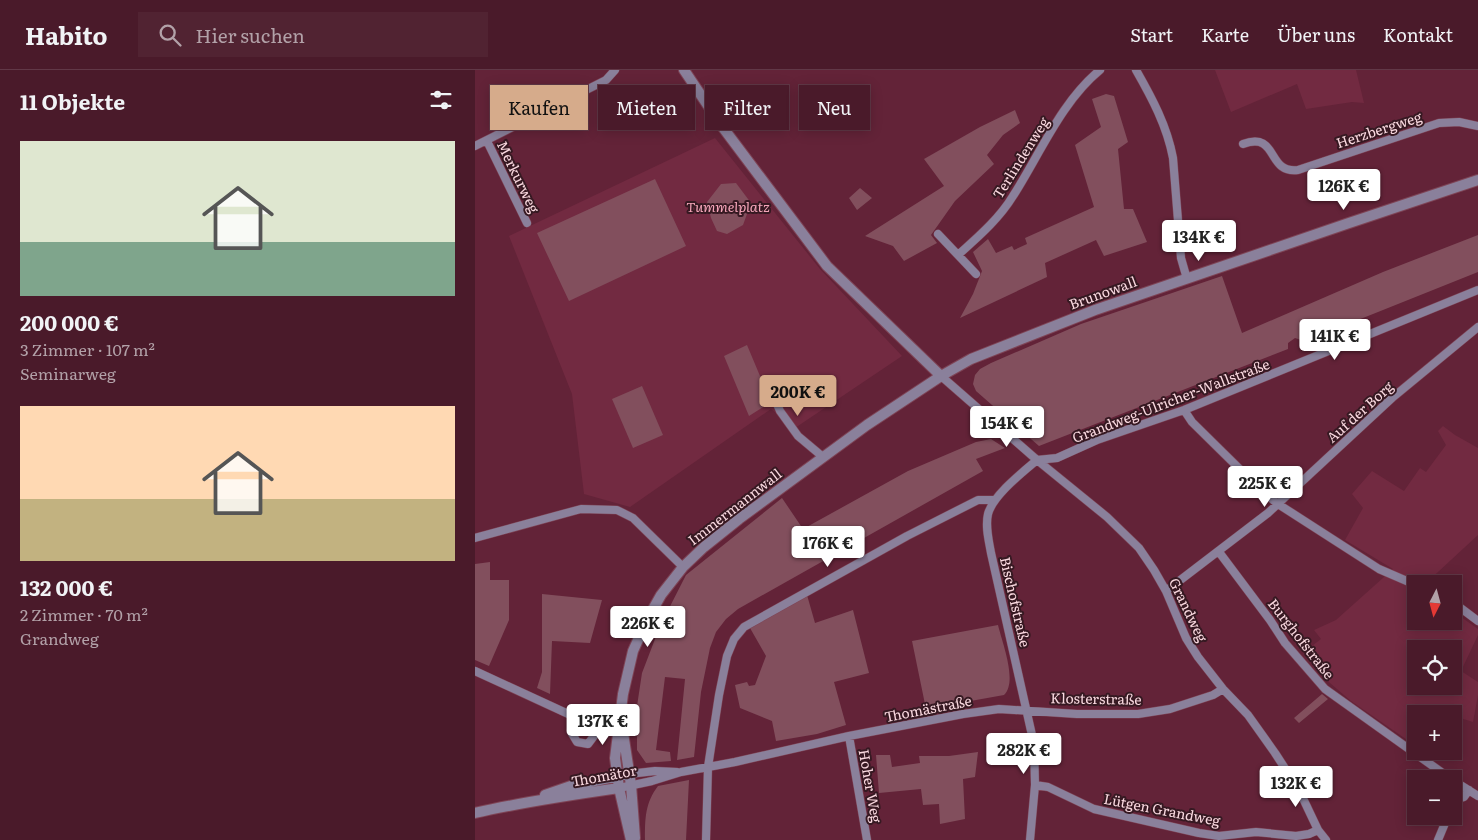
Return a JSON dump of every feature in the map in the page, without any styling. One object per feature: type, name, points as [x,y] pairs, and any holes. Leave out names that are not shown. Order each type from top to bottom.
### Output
[{"type":"street","points":[[475,146],[605,80],[615,70]]},
{"type":"street","points":[[684,70],[721,125],[827,266],[941,376]]},
{"type":"street","name":"Terlindenweg","points":[[958,255],[987,229],[1012,198],[1071,100],[1084,83],[1100,70]]},
{"type":"street","points":[[1136,70],[1160,114],[1170,142],[1181,258],[1187,279]]},
{"type":"street","name":"Herzbergweg","points":[[1243,144],[1253,140],[1261,142],[1283,169],[1289,171],[1298,170],[1439,124],[1459,122],[1478,126]]},
{"type":"street","name":"Merkurweg","points":[[487,140],[527,224]]},
{"type":"street","name":"Brunowall","points":[[941,376],[971,359],[1012,341],[1095,310],[1478,180]]},
{"type":"street","points":[[938,234],[976,274]]},
{"type":"street","name":"Grandweg-Ulricher-Wallstraße","points":[[1037,460],[1057,458],[1097,440],[1184,410],[1478,290]]},
{"type":"street","name":"Auf der Borg","points":[[1166,591],[1219,552],[1278,504],[1393,398],[1478,328]]},
{"type":"street","name":"Immermannwall","points":[[631,840],[619,788],[615,750],[623,694],[633,651],[661,595],[683,567],[735,523],[823,457],[941,376]]},
{"type":"street","name":"Grandweg","points":[[941,376],[1037,460],[1107,517],[1131,540],[1154,570],[1166,591],[1186,638],[1198,657],[1223,689],[1248,715],[1283,763],[1299,790],[1318,830],[1327,840]]},
{"type":"street","points":[[767,381],[780,411],[797,436],[823,457]]},
{"type":"street","points":[[1184,410],[1192,422],[1262,491],[1278,504],[1379,569],[1407,581]]},
{"type":"street","points":[[707,840],[708,767],[727,656],[734,638],[744,627],[923,528],[978,500],[995,500],[1037,460]]},
{"type":"street","name":"Bischofstraße","points":[[995,500],[988,515],[987,529],[1025,710]]},
{"type":"street","points":[[475,538],[581,509],[617,510],[633,518],[683,567]]},
{"type":"street","name":"Burghofstraße","points":[[1219,552],[1285,643],[1325,689],[1438,770]]},
{"type":"street","points":[[1463,610],[1478,621]]},
{"type":"street","points":[[475,671],[573,717]]},
{"type":"street","name":"Klosterstraße","points":[[1025,710],[1077,714],[1138,714],[1170,709],[1213,695],[1223,689]]},
{"type":"street","name":"Thomästraße","points":[[708,767],[849,736],[999,709],[1025,710]]},
{"type":"street","points":[[1025,710],[1034,744],[1035,785],[1030,840]]},
{"type":"street","name":"Immermannwall","points":[[621,717],[631,785],[635,840]]},
{"type":"street","name":"Hoher Weg","points":[[849,736],[867,840]]},
{"type":"street","name":"Thomätor","points":[[475,813],[530,801],[619,788],[708,767]]},
{"type":"street","name":"Thomätor","points":[[530,801],[571,786],[617,776],[655,771],[681,772]]},
{"type":"street","name":"Lütgen Grandweg","points":[[1035,785],[1048,787],[1094,809],[1199,833],[1219,836],[1256,832],[1296,836],[1318,830]]},
{"type":"street","name":"Burghofstraße","points":[[1462,786],[1478,796]]},
{"type":"street","points":[[1462,798],[1469,790]]},
{"type":"street","points":[[1438,840],[1444,825]]},
{"type":"shaded area","points":[[1215,70],[1356,70],[1364,103],[1352,102],[1306,109],[1297,84],[1231,112]]},
{"type":"shaded area","points":[[715,138],[820,269],[902,356],[795,428],[771,409],[630,507],[584,494],[572,394],[509,236]]},
{"type":"shaded area","points":[[1443,426],[1478,448],[1478,535],[1435,575],[1407,575],[1407,630],[1463,630],[1463,618],[1478,629],[1478,635],[1462,669],[1462,640],[1407,640],[1407,695],[1462,695],[1462,672],[1478,682],[1478,695],[1473,722],[1462,719],[1462,705],[1407,705],[1407,740],[1351,701],[1330,683],[1304,652],[1321,639],[1314,630],[1336,620],[1393,569],[1345,540],[1363,508],[1352,494],[1372,471],[1404,491],[1420,468],[1426,472],[1446,445],[1438,431]]},
{"type":"green space","points":[[1106,94],[1114,96],[1128,142],[1118,149],[1124,209],[1133,209],[1147,242],[1104,256],[1096,240],[1045,263],[1047,277],[960,318],[973,294],[982,271],[973,252],[988,239],[996,253],[1012,246],[1014,250],[1027,244],[1025,238],[1094,207],[1075,145],[1101,127],[1092,99]]},
{"type":"green space","points":[[1015,110],[1020,123],[1003,135],[987,155],[994,164],[955,201],[931,235],[937,243],[904,261],[893,246],[865,236],[944,186],[924,159],[980,127]]},
{"type":"green space","points":[[655,179],[686,246],[569,301],[537,233]]},
{"type":"green space","name":"Tummelplatz","points":[[736,183],[751,203],[743,225],[727,234],[717,231],[707,202],[721,184]]},
{"type":"green space","points":[[860,188],[872,198],[857,210],[849,198]]},
{"type":"green space","points":[[1478,235],[1478,272],[1303,342],[1295,338],[1288,343],[1288,349],[1039,446],[976,391],[973,384],[975,375],[980,369],[991,363],[1081,324],[1222,276],[1242,333],[1383,272]]},
{"type":"green space","points":[[747,345],[771,402],[749,416],[724,356]]},
{"type":"green space","points":[[642,386],[663,435],[633,448],[612,399]]},
{"type":"green space","points":[[991,439],[1005,448],[976,459],[983,471],[738,609],[726,619],[716,632],[710,648],[701,692],[694,757],[677,760],[685,679],[665,677],[656,750],[670,752],[671,761],[646,763],[637,750],[637,706],[642,673],[660,626],[686,575],[782,498],[803,529],[908,471],[976,442]]},
{"type":"green space","points":[[490,562],[490,580],[509,580],[509,620],[489,666],[475,660],[475,564]]},
{"type":"green space","points":[[542,594],[602,600],[590,643],[552,641],[550,694],[537,688],[542,672]]},
{"type":"green space","points":[[807,595],[815,623],[853,610],[869,673],[834,682],[846,725],[817,734],[776,741],[772,721],[740,708],[735,685],[747,682],[749,686],[755,685],[766,656],[750,628]]},
{"type":"green space","points":[[998,625],[1008,662],[1010,681],[1004,695],[926,709],[912,641]]},
{"type":"green space","points":[[1322,694],[1328,699],[1299,723],[1294,718]]},
{"type":"green space","points":[[978,752],[975,777],[963,779],[965,819],[940,824],[939,804],[923,805],[921,789],[879,793],[876,755],[890,755],[892,767],[920,763],[919,756],[949,756]]},
{"type":"green space","points":[[689,780],[686,840],[645,840],[648,805],[658,786]]}]
